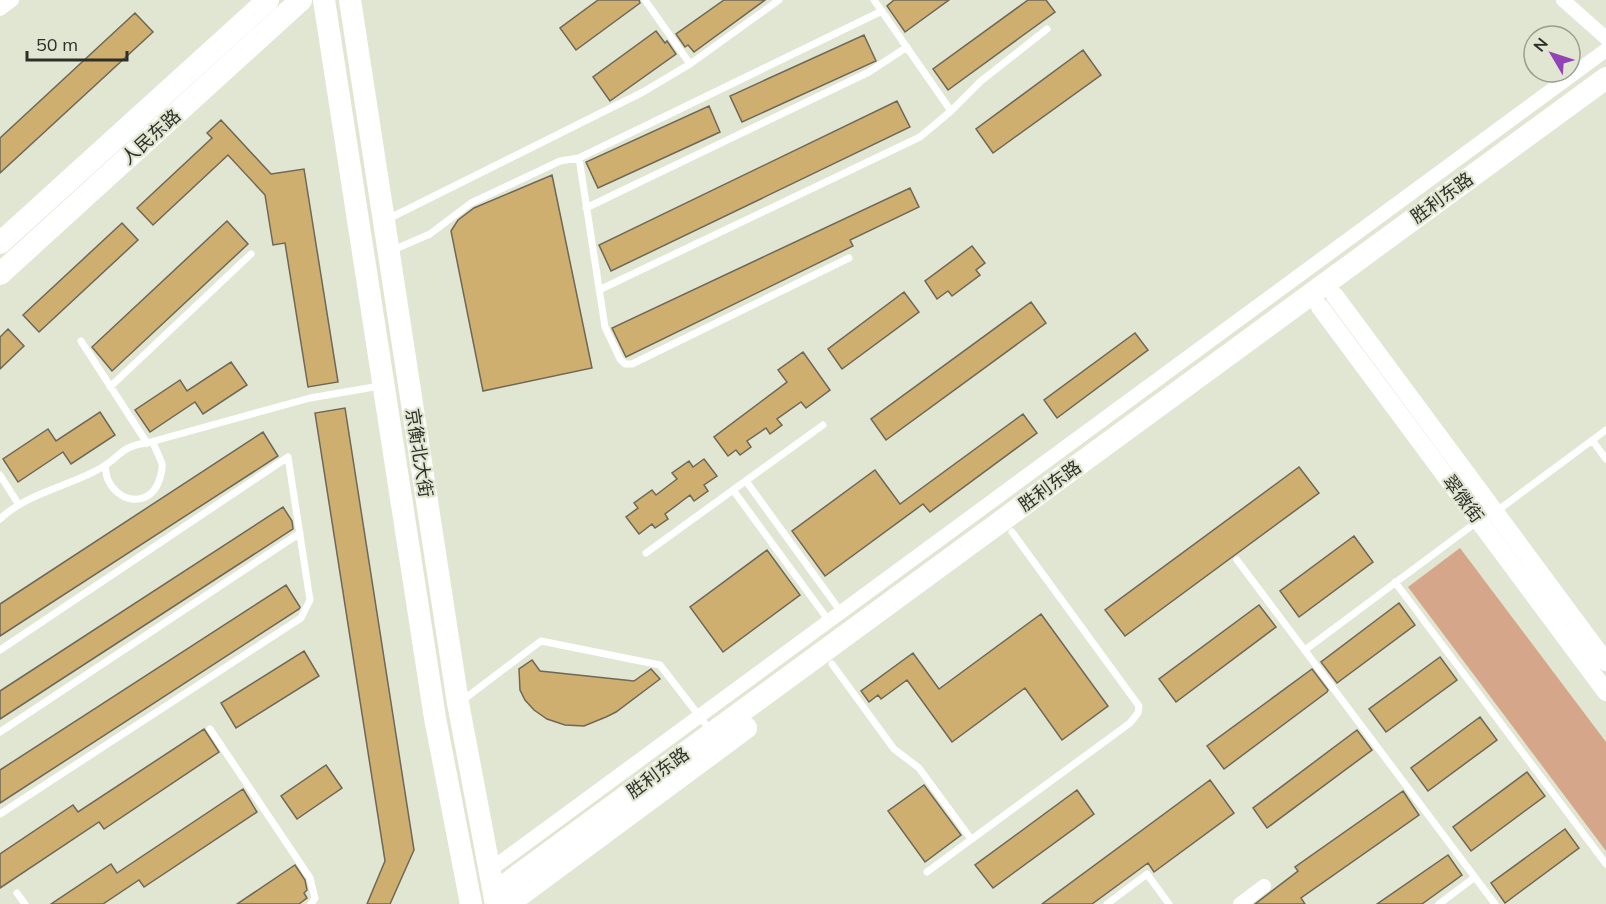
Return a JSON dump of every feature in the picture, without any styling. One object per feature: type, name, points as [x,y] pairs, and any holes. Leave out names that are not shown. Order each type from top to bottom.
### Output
[{"type":"main road","name":"人民东路","points":[[0,243],[267,0]]},
{"type":"main road","name":"人民东路","points":[[0,274],[301,0]]},
{"type":"main road","name":"京衡北大街","points":[[324,0],[435,718],[471,904]]},
{"type":"main road","name":"京衡北大街","points":[[350,0],[459,703],[490,870],[500,900]]},
{"type":"main road","name":"胜利东路","points":[[500,900],[706,724],[1606,78]]},
{"type":"main road","name":"胜利东路","points":[[500,900],[832,664],[1606,97]]},
{"type":"street","points":[[0,9],[12,0]]},
{"type":"street","points":[[1563,0],[1606,38]]},
{"type":"street","points":[[490,870],[706,724],[841,612],[1606,50]]},
{"type":"street","name":"翠微街","points":[[1327,301],[1495,513],[1606,662]]},
{"type":"street","name":"翠微街","points":[[1327,301],[1478,520],[1606,692]]},
{"type":"street","points":[[1240,904],[1264,886]]},
{"type":"lane","points":[[645,0],[690,64]]},
{"type":"lane","points":[[383,221],[643,92],[690,64],[779,0]]},
{"type":"lane","points":[[874,0],[951,111]]},
{"type":"lane","points":[[388,252],[430,234],[471,203],[560,160],[579,158],[882,11]]},
{"type":"lane","points":[[600,290],[920,137],[951,111],[981,81],[1047,29]]},
{"type":"lane","points":[[586,208],[869,72],[907,47]]},
{"type":"lane","points":[[579,158],[605,327],[620,359],[625,364],[632,364],[849,258]]},
{"type":"lane","points":[[110,387],[251,254]]},
{"type":"lane","points":[[81,341],[163,466],[160,480],[154,491],[147,497],[136,501],[116,490],[108,480],[105,466]]},
{"type":"lane","points":[[0,519],[19,505],[105,466],[132,445],[150,443],[310,398],[383,385]]},
{"type":"lane","points":[[646,553],[823,425]]},
{"type":"lane","points":[[1495,513],[1606,430]]},
{"type":"lane","points":[[1592,440],[1606,459]]},
{"type":"lane","points":[[0,650],[288,457],[310,600],[301,618],[0,814]]},
{"type":"lane","points":[[0,475],[19,505]]},
{"type":"lane","points":[[746,481],[841,612]]},
{"type":"lane","points":[[733,490],[829,621]]},
{"type":"lane","points":[[1305,650],[1478,520]]},
{"type":"lane","points":[[927,872],[1130,723],[1138,713],[1139,706],[1012,532]]},
{"type":"lane","points":[[0,732],[300,533]]},
{"type":"lane","points":[[1238,560],[1495,904]]},
{"type":"lane","points":[[1395,582],[1606,864]]},
{"type":"lane","points":[[459,703],[542,641],[660,665],[706,724]]},
{"type":"lane","points":[[832,664],[894,749],[919,768],[971,839]]},
{"type":"lane","points":[[210,729],[310,878],[315,898],[311,904]]},
{"type":"lane","points":[[1107,904],[1147,874],[1169,904]]},
{"type":"lane","points":[[1439,904],[1475,877]]},
{"type":"lane","points":[[17,893],[25,904]]},
{"type":"shaded area","points":[[1460,548],[1606,742],[1606,851],[1408,587]]},
{"type":"building","points":[[598,0],[639,0],[640,3],[576,50],[560,28]]},
{"type":"building","points":[[724,0],[765,0],[694,52],[688,45],[685,47],[676,34]]},
{"type":"building","points":[[894,0],[949,0],[905,32],[887,6]]},
{"type":"building","points":[[1028,0],[1046,0],[1055,12],[948,90],[933,69]]},
{"type":"building","points":[[135,13],[153,32],[0,173],[0,138]]},
{"type":"building","points":[[656,31],[676,54],[610,101],[593,77]]},
{"type":"building","points":[[864,35],[876,61],[742,122],[730,96]]},
{"type":"building","points":[[1083,50],[1101,75],[993,153],[976,129]]},
{"type":"building","points":[[897,101],[910,127],[611,271],[599,245]]},
{"type":"building","points":[[709,106],[720,132],[598,188],[586,162]]},
{"type":"building","points":[[221,120],[271,174],[304,169],[338,382],[308,387],[285,243],[273,245],[265,195],[228,155],[153,225],[137,208],[212,138],[207,133]]},
{"type":"building","points":[[552,175],[592,368],[483,391],[451,231],[458,220],[474,208]]},
{"type":"building","points":[[910,188],[919,207],[850,240],[853,246],[626,357],[612,328]]},
{"type":"building","points":[[227,221],[248,244],[112,371],[92,347]]},
{"type":"building","points":[[122,223],[138,240],[39,332],[23,315]]},
{"type":"building","points":[[972,246],[985,263],[976,270],[980,275],[952,296],[948,291],[937,299],[925,281]]},
{"type":"building","points":[[904,292],[919,312],[842,369],[828,349]]},
{"type":"building","points":[[1031,302],[1046,323],[886,440],[871,419]]},
{"type":"building","points":[[8,329],[24,346],[0,369],[0,337]]},
{"type":"building","points":[[1135,333],[1148,350],[1057,418],[1044,400]]},
{"type":"building","points":[[803,352],[830,390],[806,408],[801,402],[777,419],[782,425],[770,434],[766,428],[747,441],[751,447],[740,455],[736,450],[728,456],[714,437],[787,382],[778,370]]},
{"type":"building","points":[[231,362],[247,385],[203,414],[195,402],[150,432],[135,410],[180,380],[187,391]]},
{"type":"building","points":[[345,408],[414,850],[390,904],[367,904],[385,861],[315,413]]},
{"type":"building","points":[[100,412],[115,435],[71,464],[63,452],[18,482],[3,459],[48,429],[56,441]]},
{"type":"building","points":[[1023,414],[1037,433],[930,512],[923,504],[825,576],[792,531],[875,470],[900,504]]},
{"type":"building","points":[[263,432],[278,456],[0,636],[0,604]]},
{"type":"building","points":[[704,459],[717,476],[704,485],[708,491],[694,501],[690,495],[665,514],[668,519],[655,528],[652,524],[639,534],[626,517],[638,508],[634,503],[652,490],[656,495],[677,479],[672,473],[689,461],[693,467]]},
{"type":"building","points":[[1299,467],[1319,493],[1125,636],[1105,610]]},
{"type":"building","points":[[283,507],[292,521],[293,529],[0,719],[0,691]]},
{"type":"building","points":[[1354,536],[1373,562],[1299,617],[1280,591]]},
{"type":"building","points":[[767,550],[800,595],[723,652],[690,607]]},
{"type":"building","points":[[286,585],[300,607],[299,609],[0,803],[0,770]]},
{"type":"building","points":[[1399,603],[1415,625],[1337,683],[1321,662]]},
{"type":"building","points":[[1259,605],[1276,627],[1176,702],[1159,679]]},
{"type":"building","points":[[1041,614],[1108,706],[1062,740],[1025,688],[952,742],[907,680],[881,699],[878,695],[869,702],[861,691],[913,653],[939,689]]},
{"type":"building","points":[[304,651],[319,676],[236,728],[221,703]]},
{"type":"building","points":[[1440,657],[1457,680],[1386,732],[1369,709]]},
{"type":"building","points":[[532,660],[540,671],[634,681],[651,669],[660,679],[606,717],[584,726],[565,725],[547,719],[525,700],[520,690],[519,669]]},
{"type":"building","points":[[1312,669],[1328,690],[1327,692],[1224,769],[1207,746]]},
{"type":"building","points":[[1480,717],[1497,740],[1428,791],[1411,768]]},
{"type":"building","points":[[204,729],[219,752],[104,829],[99,822],[0,888],[0,854],[73,805],[78,812]]},
{"type":"building","points":[[1357,730],[1372,750],[1267,828],[1253,808]]},
{"type":"building","points":[[326,765],[342,788],[297,819],[281,796]]},
{"type":"building","points":[[1527,772],[1545,796],[1471,851],[1453,827]]},
{"type":"building","points":[[1210,780],[1234,813],[1154,872],[1148,863],[1092,904],[1042,904]]},
{"type":"building","points":[[924,785],[961,835],[925,862],[888,811]]},
{"type":"building","points":[[243,789],[257,812],[144,887],[139,880],[103,904],[51,904],[111,864],[117,873]]},
{"type":"building","points":[[1077,790],[1094,814],[993,888],[975,865]]},
{"type":"building","points":[[1403,791],[1419,815],[1301,898],[1305,904],[1255,904],[1298,871],[1295,867]]},
{"type":"building","points":[[1565,829],[1579,848],[1505,903],[1491,883]]},
{"type":"building","points":[[1448,855],[1462,875],[1422,904],[1377,904]]},
{"type":"building","points":[[295,865],[305,880],[307,890],[304,893],[307,898],[299,904],[237,904]]}]
